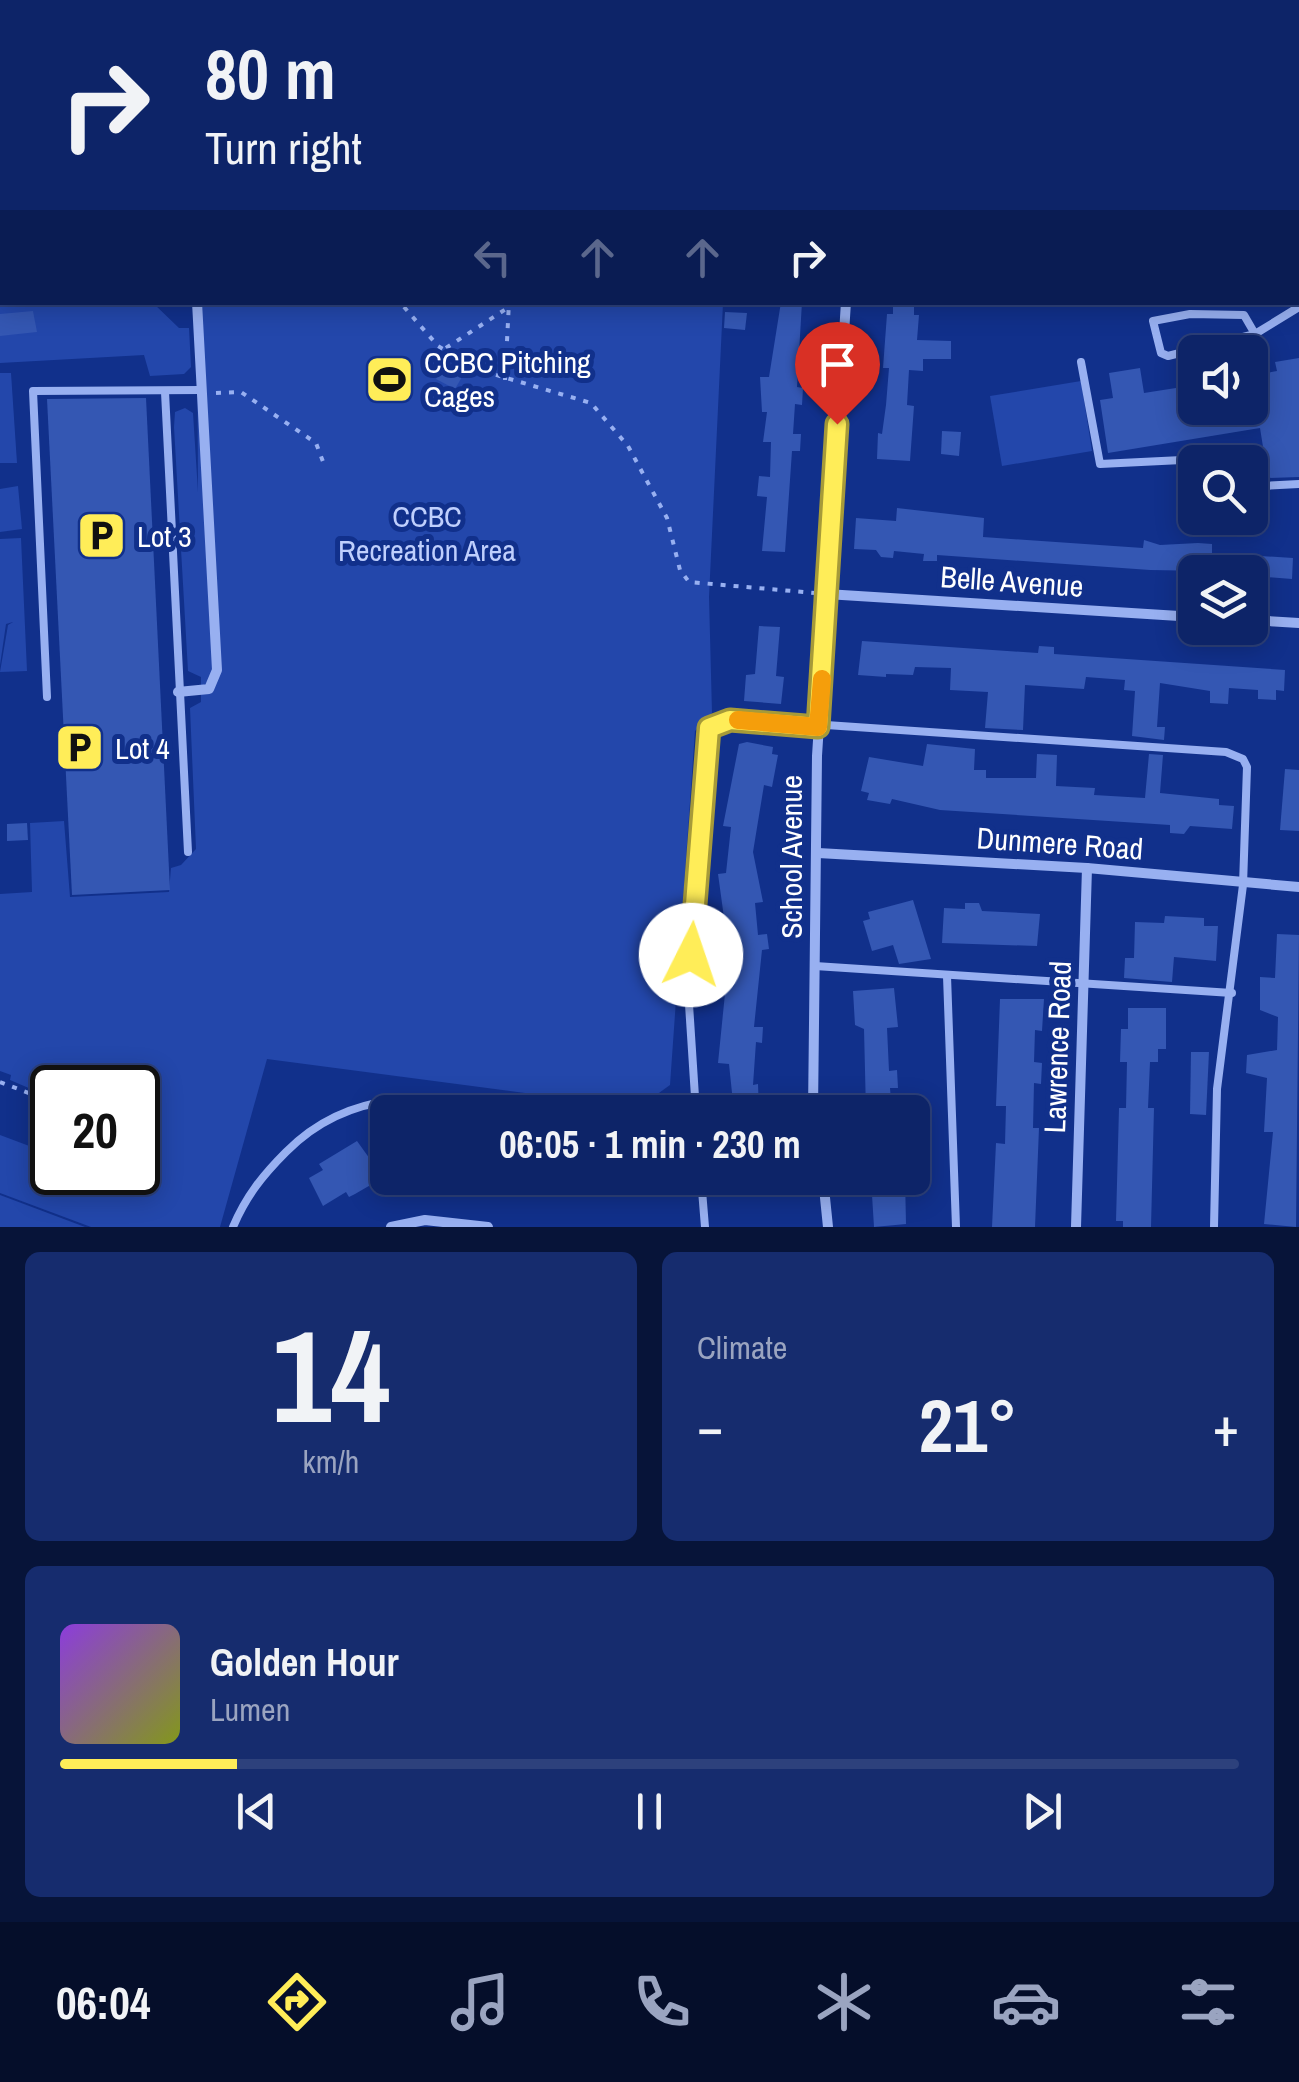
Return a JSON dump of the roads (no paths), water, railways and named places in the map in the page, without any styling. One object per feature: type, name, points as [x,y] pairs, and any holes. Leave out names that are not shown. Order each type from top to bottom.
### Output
[{"type":"street","points":[[178,692],[209,688],[217,670],[197,305]]},
{"type":"street","name":"School Avenue","points":[[814,1095],[818,727],[846,305]]},
{"type":"street","name":"Belle Avenue","points":[[826,594],[1178,616]]},
{"type":"street","points":[[1268,621],[1299,624]]},
{"type":"street","name":"Dunmere Road","points":[[818,853],[1087,868],[1243,885],[1299,887]]},
{"type":"street","name":"Lawrence Road","points":[[1076,1227],[1087,868]]},
{"type":"street","points":[[825,1195],[828,1227]]},
{"type":"street","points":[[391,1227],[425,1220],[488,1227]]},
{"type":"lane","points":[[1255,334],[1244,315],[1190,314],[1152,321],[1163,356],[1255,334],[1299,307]]},
{"type":"lane","points":[[1081,362],[1100,464],[1178,460]]},
{"type":"lane","points":[[47,698],[33,392],[145,387],[165,392],[201,392]]},
{"type":"lane","points":[[165,392],[188,852]]},
{"type":"lane","points":[[1268,486],[1299,484]]},
{"type":"lane","points":[[695,1095],[688,989],[706,738],[717,722],[1226,752],[1244,759],[1247,767],[1243,885],[1217,1089],[1214,1227]]},
{"type":"lane","points":[[815,966],[1084,987],[1232,993]]},
{"type":"lane","points":[[947,976],[956,1227]]},
{"type":"lane","points":[[233,1227],[258,1180],[300,1138],[344,1109],[370,1106]]},
{"type":"lane","points":[[702,1195],[705,1227]]},
{"type":"place","name":"CCBC Pitching Cages","points":[[389,379]]},
{"type":"place","name":"Lot 3","points":[[102,536]]},
{"type":"place","name":"Lot 4","points":[[80,748]]},
{"type":"park label","name":"CCBC Recreation Area","points":[[427,533]]}]
